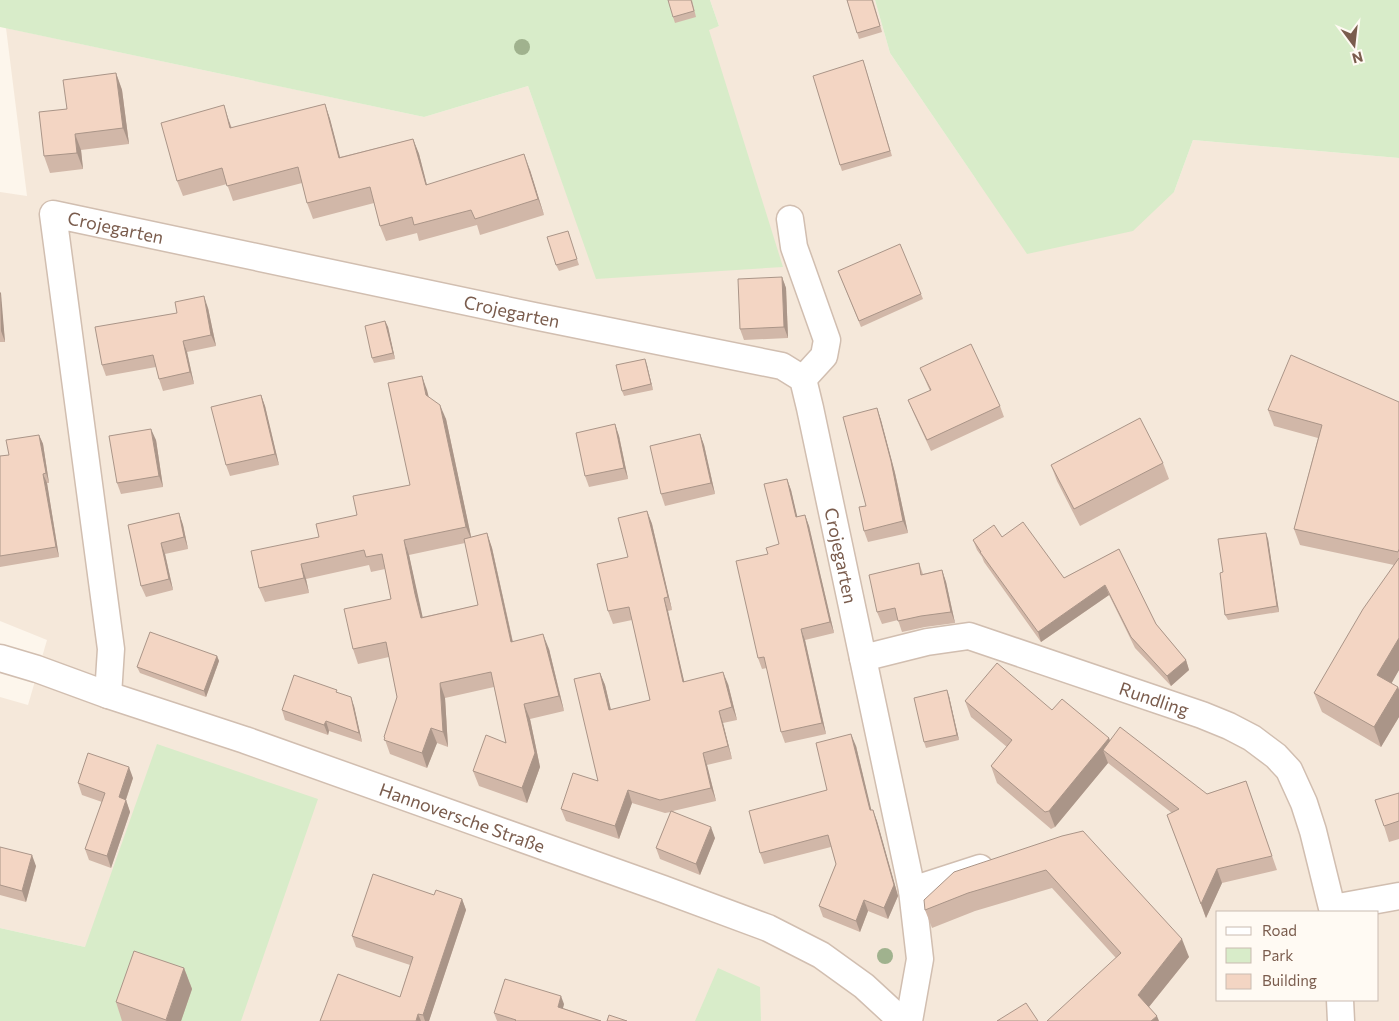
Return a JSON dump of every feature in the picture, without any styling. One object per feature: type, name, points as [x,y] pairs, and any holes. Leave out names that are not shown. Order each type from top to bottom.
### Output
[{"type":"street","name":"Crojegarten","points":[[108,695],[111,649],[53,214],[534,316],[782,366],[802,379],[810,408],[912,890],[920,959],[909,1021]]},
{"type":"street","points":[[790,219],[794,247],[828,340],[824,356],[802,379]]},
{"type":"street","name":"Rundling","points":[[862,658],[927,642],[969,636],[1202,715],[1252,738],[1276,756],[1289,770],[1304,803],[1313,831],[1333,910]]},
{"type":"street","name":"Hannoversche Straße","points":[[0,658],[245,740],[663,888],[768,928],[821,954],[864,986],[902,1021]]},
{"type":"street","points":[[912,890],[1005,860]]},
{"type":"street","points":[[1333,910],[1399,896]]},
{"type":"street","points":[[1340,1001],[1341,1021]]},
{"type":"shaded area","points":[[710,0],[875,0],[890,53],[976,179],[1174,192],[1193,140],[1399,158],[1399,1021],[62,1021],[85,947],[0,928],[0,697],[28,705],[47,640],[0,621],[0,192],[27,196],[6,28],[424,117],[528,86],[597,279],[708,29],[719,26]]},
{"type":"green space","points":[[0,0],[710,0],[719,26],[709,30],[783,267],[596,279],[528,86],[424,117],[0,27]]},
{"type":"green space","points":[[875,0],[1399,0],[1399,158],[1193,140],[1174,192],[1133,231],[1027,254],[890,53]]},
{"type":"green space","points":[[157,744],[318,799],[241,1021],[0,1021],[0,928],[85,947]]},
{"type":"green space","points":[[718,968],[760,987],[761,1021],[695,1021]]},
{"type":"building","points":[[668,0],[691,0],[694,11],[673,17]]},
{"type":"building","points":[[847,0],[872,0],[880,26],[857,33]]},
{"type":"building","points":[[863,60],[890,151],[840,165],[813,76]]},
{"type":"building","points":[[116,73],[123,128],[75,134],[77,153],[44,156],[39,112],[67,109],[63,80]]},
{"type":"building","points":[[325,104],[339,158],[413,139],[426,185],[524,154],[538,199],[475,219],[471,210],[414,225],[412,217],[380,226],[370,187],[307,203],[298,167],[227,186],[222,168],[177,181],[161,123],[224,105],[230,128]]},
{"type":"building","points":[[568,231],[577,259],[556,265],[547,237]]},
{"type":"building","points":[[900,244],[921,294],[859,321],[838,271]]},
{"type":"building","points":[[782,277],[784,327],[740,329],[738,279]]},
{"type":"building","points":[[204,296],[211,335],[183,341],[190,372],[159,379],[153,355],[102,365],[95,327],[177,313],[175,302]]},
{"type":"building","points":[[385,321],[393,353],[372,358],[365,326]]},
{"type":"building","points":[[971,344],[1000,406],[927,440],[908,400],[931,390],[920,368]]},
{"type":"building","points":[[1291,355],[1399,402],[1398,552],[1294,529],[1322,425],[1268,410]]},
{"type":"building","points":[[645,359],[651,384],[622,391],[616,365]]},
{"type":"building","points":[[422,376],[426,395],[440,405],[466,527],[404,540],[415,594],[421,618],[478,605],[464,539],[487,533],[511,642],[543,634],[559,696],[524,704],[535,753],[522,788],[473,771],[486,735],[506,743],[491,672],[440,683],[443,732],[431,728],[422,753],[384,740],[397,697],[386,642],[353,649],[344,609],[391,599],[382,554],[366,557],[364,550],[301,564],[304,578],[259,588],[251,551],[319,537],[316,524],[357,515],[353,496],[410,485],[388,383]]},
{"type":"building","points":[[261,395],[275,454],[226,465],[211,407]]},
{"type":"building","points":[[877,408],[891,461],[903,521],[864,531],[859,507],[866,506],[843,417]]},
{"type":"building","points":[[1140,418],[1163,463],[1074,509],[1051,465]]},
{"type":"building","points":[[615,424],[624,468],[585,476],[576,433]]},
{"type":"building","points":[[151,429],[159,476],[117,483],[109,436]]},
{"type":"building","points":[[700,434],[711,483],[661,494],[650,446]]},
{"type":"building","points":[[39,435],[46,473],[43,474],[56,547],[0,556],[0,456],[9,455],[6,440]]},
{"type":"building","points":[[787,479],[796,517],[805,515],[830,622],[801,629],[822,723],[781,732],[764,657],[758,658],[736,561],[768,554],[766,548],[779,544],[764,484]]},
{"type":"building","points":[[647,511],[668,597],[664,598],[683,682],[723,672],[732,707],[719,711],[728,746],[703,753],[711,788],[660,800],[628,790],[615,826],[561,809],[573,773],[598,781],[574,679],[600,673],[609,710],[650,700],[629,607],[608,611],[597,564],[628,557],[618,518]]},
{"type":"building","points":[[179,513],[184,537],[161,543],[169,579],[141,586],[128,525]]},
{"type":"building","points":[[1023,522],[1064,578],[1119,549],[1156,624],[1186,660],[1167,676],[1131,637],[1105,585],[1038,632],[973,540],[994,525],[1002,537]]},
{"type":"building","points":[[1266,533],[1277,606],[1225,615],[1220,573],[1223,572],[1218,539]]},
{"type":"building","points":[[1399,558],[1399,638],[1377,675],[1398,687],[1374,727],[1314,693],[1363,609]]},
{"type":"building","points":[[919,563],[921,575],[942,570],[951,612],[898,621],[895,608],[877,612],[869,575]]},
{"type":"building","points":[[150,632],[217,656],[204,691],[137,667]]},
{"type":"building","points":[[997,663],[1052,710],[1062,699],[1109,738],[1049,811],[1045,812],[991,766],[1012,740],[965,701]]},
{"type":"building","points":[[294,675],[351,697],[359,733],[326,721],[324,725],[282,710]]},
{"type":"building","points":[[947,690],[957,735],[924,742],[914,698]]},
{"type":"building","points":[[1120,727],[1207,794],[1246,781],[1272,856],[1217,869],[1201,904],[1167,815],[1179,809],[1103,750]]},
{"type":"building","points":[[851,734],[870,810],[873,810],[894,885],[884,908],[864,900],[856,921],[819,906],[836,864],[828,835],[760,853],[749,811],[827,790],[816,743]]},
{"type":"building","points":[[88,753],[129,767],[119,797],[126,800],[107,856],[85,849],[105,793],[78,783]]},
{"type":"building","points":[[1399,793],[1399,821],[1384,826],[1375,800]]},
{"type":"building","points":[[671,811],[711,827],[696,864],[656,848]]},
{"type":"building","points":[[1083,831],[1182,939],[1138,995],[1157,1016],[1151,1021],[1047,1021],[1121,953],[1046,870],[968,893],[925,910],[924,900],[954,872],[1062,836]]},
{"type":"building","points":[[0,847],[32,855],[22,891],[0,885]]},
{"type":"building","points":[[373,874],[434,895],[436,890],[462,899],[423,1015],[418,1014],[416,1021],[320,1021],[338,974],[400,997],[413,957],[352,936]]},
{"type":"building","points":[[134,951],[184,968],[166,1020],[116,1002]]},
{"type":"building","points":[[505,979],[561,996],[558,1007],[601,1021],[515,1021],[494,1013]]},
{"type":"building","points":[[1026,1003],[1038,1021],[997,1021]]},
{"type":"building","points":[[609,1015],[627,1021],[607,1021]]}]
